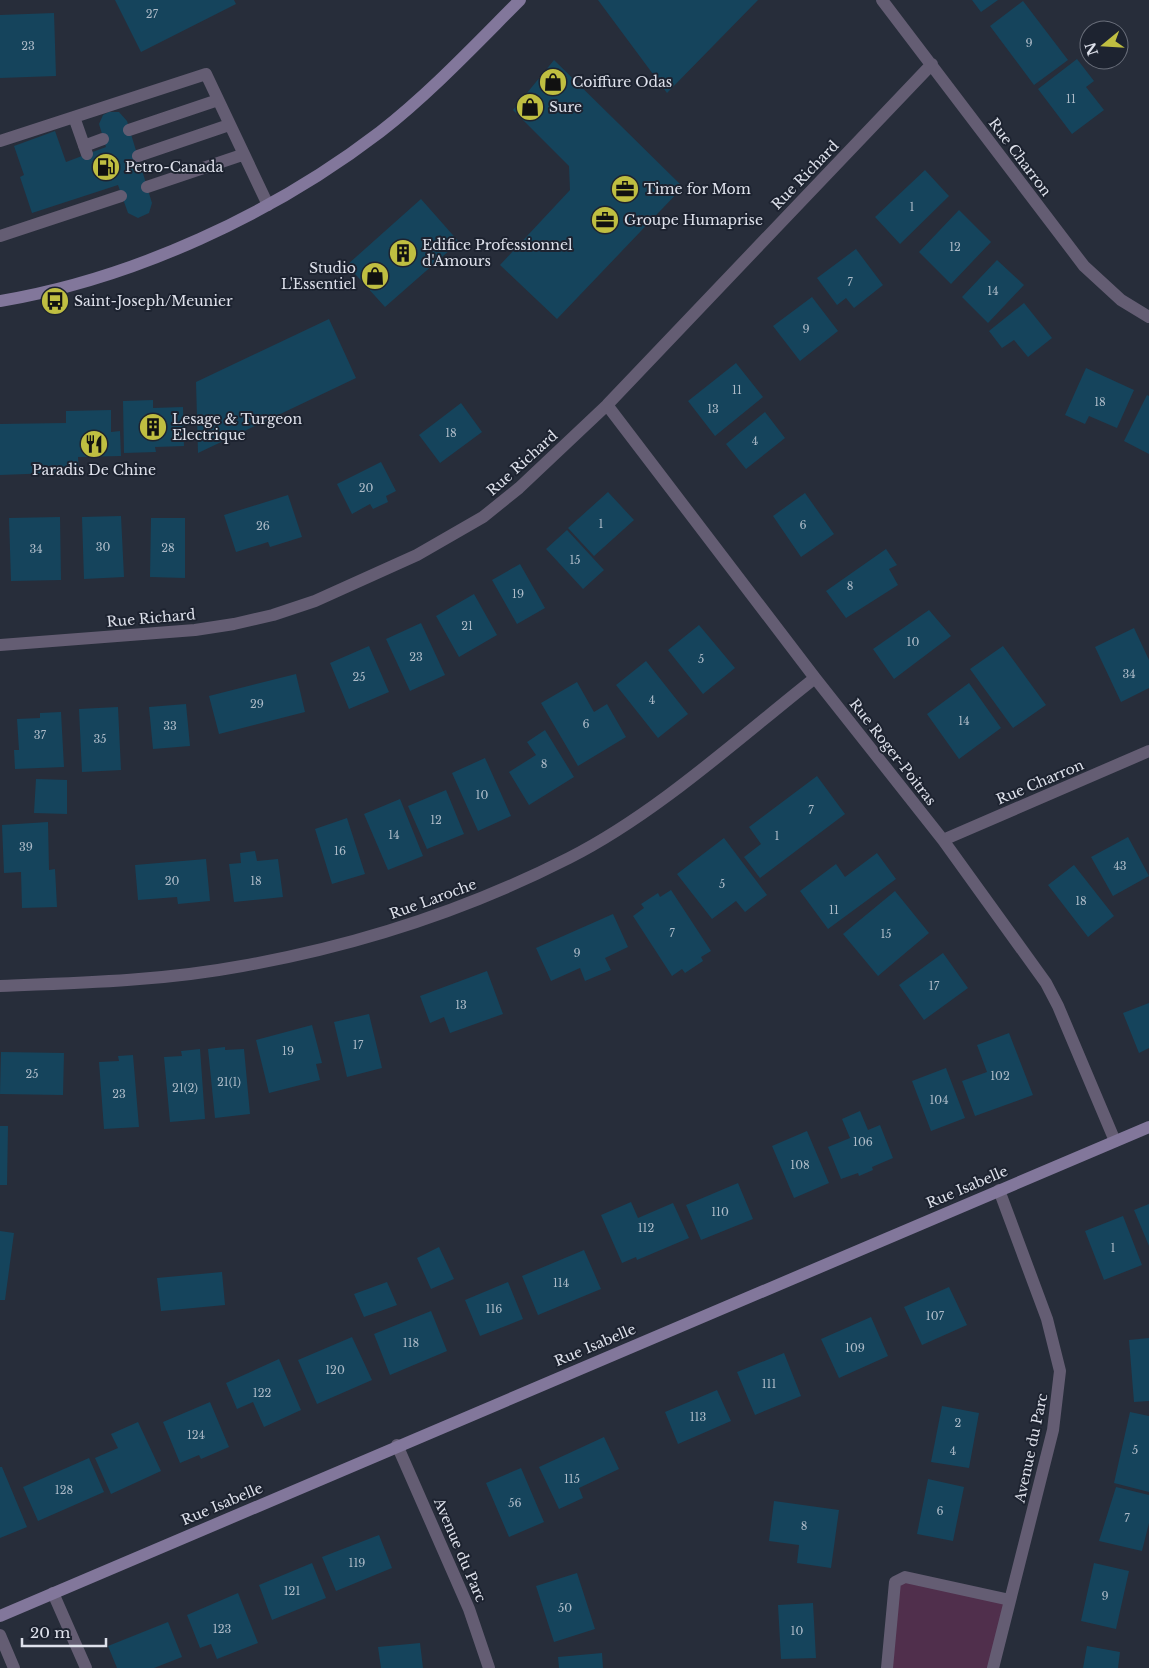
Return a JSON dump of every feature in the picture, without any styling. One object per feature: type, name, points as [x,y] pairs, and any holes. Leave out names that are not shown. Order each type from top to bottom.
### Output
[{"type":"street","points":[[0,301],[70,286],[151,259],[191,244],[268,205],[334,166],[381,131],[439,80],[520,0]]},
{"type":"street","name":"Rue Charron","points":[[882,0],[1084,266],[1121,300],[1149,317]]},
{"type":"street","name":"Rue Richard","points":[[0,645],[195,630],[250,621],[315,601],[417,555],[483,517],[519,488],[607,405],[932,64]]},
{"type":"street","points":[[0,141],[206,74],[242,155],[268,205]]},
{"type":"street","points":[[130,130],[218,100]]},
{"type":"street","points":[[74,117],[85,150],[103,139]]},
{"type":"street","points":[[138,156],[229,125]]},
{"type":"street","points":[[147,187],[242,155]]},
{"type":"street","points":[[0,236],[101,196],[121,196]]},
{"type":"street","name":"Rue Roger-Poitras","points":[[607,405],[943,840],[1046,983],[1058,1006],[1114,1141]]},
{"type":"street","name":"Rue Laroche","points":[[0,986],[83,983],[240,967],[337,946],[435,916],[570,857],[611,832],[662,799],[816,678]]},
{"type":"street","name":"Rue Charron","points":[[943,840],[1149,751]]},
{"type":"street","name":"Rue Isabelle","points":[[0,1616],[1149,1126]]},
{"type":"street","name":"Avenue du Parc","points":[[993,1668],[1053,1430],[1060,1372],[1047,1319],[999,1190]]},
{"type":"street","name":"Avenue du Parc","points":[[397,1446],[469,1609],[489,1668]]},
{"type":"street","points":[[887,1668],[895,1582],[905,1577],[1010,1600]]},
{"type":"street","points":[[53,1593],[86,1668]]},
{"type":"street","points":[[0,1635],[14,1668]]},
{"type":"shaded area","points":[[905,1577],[1010,1600],[993,1668],[887,1668],[895,1582]]},
{"type":"building","points":[[115,0],[234,0],[236,4],[141,52]]},
{"type":"building","points":[[598,0],[758,0],[667,93]]},
{"type":"building","points":[[972,0],[998,0],[981,12]]},
{"type":"building","points":[[1023,1],[1068,60],[1034,85],[990,26]]},
{"type":"building","points":[[54,13],[56,76],[0,78],[0,15]]},
{"type":"building","points":[[1077,59],[1079,62],[1079,70],[1086,70],[1094,81],[1086,87],[1104,110],[1072,134],[1038,89]]},
{"type":"building","name":"Time for Mom","points":[[554,60],[683,187],[557,319],[500,265],[570,190],[569,166],[513,110]]},
{"type":"building","points":[[109,112],[119,112],[127,121],[152,203],[149,213],[138,218],[128,213],[118,185],[32,213],[20,177],[24,175],[14,146],[55,131],[66,162],[106,147],[99,124],[103,115]]},
{"type":"building","points":[[925,170],[949,196],[900,244],[875,217]]},
{"type":"building","name":"Edifice Professionnel d'Amours","points":[[421,199],[459,242],[385,307],[347,265]]},
{"type":"building","points":[[959,210],[991,242],[951,284],[919,252]]},
{"type":"building","points":[[856,249],[883,285],[854,308],[846,298],[837,305],[817,278]]},
{"type":"building","points":[[997,260],[1024,285],[988,323],[962,297]]},
{"type":"building","points":[[812,297],[838,331],[800,361],[773,326]]},
{"type":"building","points":[[1024,303],[1052,338],[1028,357],[1014,340],[1002,348],[989,331]]},
{"type":"building","points":[[329,319],[356,378],[198,453],[196,382]]},
{"type":"building","points":[[736,363],[763,397],[715,436],[688,401]]},
{"type":"building","points":[[1086,368],[1134,390],[1117,428],[1089,416],[1085,424],[1065,415]]},
{"type":"building","points":[[1147,395],[1149,396],[1149,454],[1124,441]]},
{"type":"building","name":"Lesage & Turgeon Electrique","points":[[153,400],[153,408],[183,407],[184,446],[155,447],[156,452],[124,453],[123,401]]},
{"type":"building","points":[[461,403],[482,432],[440,463],[419,435]]},
{"type":"building","points":[[111,410],[111,432],[120,431],[121,456],[78,457],[79,472],[0,475],[0,424],[66,423],[66,411]]},
{"type":"building","points":[[765,412],[785,438],[746,469],[726,444]]},
{"type":"building","points":[[381,462],[396,491],[386,496],[388,502],[373,509],[370,504],[352,514],[337,484]]},
{"type":"building","points":[[608,492],[634,520],[594,556],[568,528]]},
{"type":"building","points":[[805,493],[834,534],[801,557],[773,516]]},
{"type":"building","points":[[288,495],[302,537],[270,547],[268,542],[236,552],[224,515]]},
{"type":"building","points":[[121,516],[124,577],[84,579],[82,517]]},
{"type":"building","points":[[60,517],[61,580],[11,581],[9,518]]},
{"type":"building","points":[[151,518],[185,518],[185,578],[150,577]]},
{"type":"building","points":[[567,530],[604,570],[583,589],[546,549]]},
{"type":"building","points":[[886,549],[897,565],[889,569],[898,585],[846,618],[826,591]]},
{"type":"building","points":[[520,564],[545,608],[517,624],[492,580]]},
{"type":"building","points":[[474,594],[497,635],[459,657],[436,616]]},
{"type":"building","points":[[929,610],[951,636],[894,679],[873,649]]},
{"type":"building","points":[[421,623],[445,675],[410,691],[386,639]]},
{"type":"building","points":[[699,625],[735,668],[703,694],[668,650]]},
{"type":"building","points":[[1134,628],[1149,660],[1149,688],[1121,702],[1095,647]]},
{"type":"building","points":[[369,646],[389,692],[349,709],[330,663]]},
{"type":"building","points":[[1003,646],[1046,705],[1013,728],[970,669]]},
{"type":"building","points":[[646,661],[688,714],[658,738],[616,685]]},
{"type":"building","points":[[296,674],[305,712],[219,734],[209,696]]},
{"type":"building","points":[[577,682],[594,712],[607,704],[626,737],[578,766],[541,703]]},
{"type":"building","points":[[969,683],[1001,728],[959,759],[927,714]]},
{"type":"building","points":[[186,704],[190,746],[153,749],[149,707]]},
{"type":"building","points":[[118,707],[121,770],[82,772],[79,709]]},
{"type":"building","points":[[61,712],[64,767],[15,769],[14,750],[19,750],[17,719],[40,718],[40,713]]},
{"type":"building","points":[[545,730],[574,777],[529,805],[509,772],[536,755],[527,742]]},
{"type":"building","points":[[485,758],[511,816],[478,831],[452,773]]},
{"type":"building","points":[[817,776],[845,814],[760,878],[744,857],[761,844],[749,827]]},
{"type":"building","points":[[36,779],[67,780],[67,814],[34,813]]},
{"type":"building","points":[[446,790],[464,834],[427,849],[408,806]]},
{"type":"building","points":[[400,799],[423,856],[388,870],[364,814]]},
{"type":"building","points":[[347,818],[365,874],[332,884],[315,829]]},
{"type":"building","points":[[48,822],[49,870],[55,869],[57,907],[22,908],[21,872],[4,873],[2,825]]},
{"type":"building","points":[[1128,837],[1149,876],[1113,896],[1091,857]]},
{"type":"building","points":[[724,838],[767,895],[745,912],[736,901],[712,919],[677,874]]},
{"type":"building","points":[[255,851],[257,861],[278,859],[283,897],[234,902],[229,864],[241,863],[240,853]]},
{"type":"building","points":[[877,853],[896,879],[828,929],[800,891],[836,864],[845,877]]},
{"type":"building","points":[[206,859],[210,901],[178,904],[177,897],[138,900],[135,865]]},
{"type":"building","points":[[1074,865],[1114,916],[1088,937],[1048,885]]},
{"type":"building","points":[[671,890],[711,951],[701,957],[703,961],[685,973],[682,969],[672,976],[633,916],[644,908],[641,904],[658,893],[660,897]]},
{"type":"building","points":[[895,891],[929,933],[878,976],[843,934]]},
{"type":"building","points":[[613,914],[628,947],[605,958],[611,970],[585,981],[580,968],[551,981],[536,948]]},
{"type":"building","points":[[943,953],[968,988],[924,1020],[899,985]]},
{"type":"building","points":[[487,971],[503,1014],[450,1033],[444,1017],[430,1023],[420,996]]},
{"type":"building","points":[[1149,1003],[1149,1048],[1139,1053],[1123,1013]]},
{"type":"building","points":[[369,1014],[382,1068],[347,1077],[334,1022]]},
{"type":"building","points":[[312,1025],[322,1063],[316,1064],[320,1080],[269,1093],[256,1040]]},
{"type":"building","points":[[1009,1033],[1033,1095],[975,1116],[962,1081],[987,1072],[977,1045]]},
{"type":"building","points":[[225,1047],[225,1050],[244,1049],[250,1114],[215,1118],[208,1049]]},
{"type":"building","points":[[200,1049],[205,1119],[170,1122],[164,1057],[182,1056],[181,1051]]},
{"type":"building","points":[[1,1052],[64,1053],[63,1095],[0,1094]]},
{"type":"building","points":[[133,1055],[139,1127],[104,1129],[99,1062],[119,1061],[118,1056]]},
{"type":"building","points":[[946,1068],[965,1118],[931,1131],[912,1081]]},
{"type":"building","points":[[860,1111],[868,1130],[880,1125],[893,1158],[872,1167],[873,1170],[859,1176],[858,1173],[841,1179],[828,1147],[850,1138],[842,1119]]},
{"type":"building","points":[[0,1126],[8,1126],[7,1185],[0,1185]]},
{"type":"building","points":[[807,1131],[829,1183],[794,1198],[772,1146]]},
{"type":"building","points":[[738,1183],[753,1219],[701,1240],[686,1205]]},
{"type":"building","points":[[631,1202],[638,1218],[673,1203],[689,1238],[637,1260],[636,1257],[622,1263],[601,1215]]},
{"type":"building","points":[[1149,1204],[1149,1246],[1134,1210]]},
{"type":"building","points":[[1123,1216],[1142,1265],[1104,1280],[1085,1231]]},
{"type":"building","points":[[0,1231],[14,1233],[5,1300],[0,1300]]},
{"type":"building","points":[[439,1247],[454,1279],[431,1289],[417,1258]]},
{"type":"building","points":[[584,1250],[601,1289],[538,1315],[522,1276]]},
{"type":"building","points":[[222,1272],[225,1305],[161,1311],[157,1278]]},
{"type":"building","points":[[387,1282],[397,1305],[364,1317],[354,1294]]},
{"type":"building","points":[[508,1282],[523,1319],[480,1336],[465,1300]]},
{"type":"building","points":[[949,1287],[967,1325],[922,1345],[904,1307]]},
{"type":"building","points":[[431,1311],[447,1351],[390,1375],[374,1334]]},
{"type":"building","points":[[871,1317],[888,1356],[839,1378],[821,1339]]},
{"type":"building","points":[[352,1337],[372,1380],[317,1404],[298,1360]]},
{"type":"building","points":[[1149,1338],[1149,1401],[1134,1402],[1129,1340]]},
{"type":"building","points":[[784,1353],[801,1396],[755,1415],[737,1372]]},
{"type":"building","points":[[279,1359],[301,1410],[264,1427],[253,1402],[237,1409],[226,1383]]},
{"type":"building","points":[[717,1390],[731,1421],[678,1444],[665,1412]]},
{"type":"building","points":[[210,1402],[229,1447],[201,1459],[199,1455],[180,1463],[163,1422]]},
{"type":"building","points":[[942,1406],[979,1413],[969,1468],[931,1462]]},
{"type":"building","points":[[1130,1412],[1149,1416],[1149,1492],[1114,1483]]},
{"type":"building","points":[[138,1422],[161,1471],[111,1494],[95,1458],[118,1448],[111,1434]]},
{"type":"building","points":[[604,1437],[619,1469],[579,1488],[583,1498],[559,1509],[539,1467]]},
{"type":"building","points":[[89,1458],[104,1492],[38,1521],[23,1487]]},
{"type":"building","points":[[0,1467],[2,1467],[27,1527],[0,1538]]},
{"type":"building","points":[[521,1468],[544,1522],[509,1537],[486,1483]]},
{"type":"building","points":[[928,1479],[964,1487],[953,1541],[917,1534]]},
{"type":"building","points":[[1116,1487],[1149,1495],[1149,1523],[1142,1551],[1099,1541]]},
{"type":"building","points":[[774,1501],[839,1510],[831,1568],[797,1563],[799,1545],[769,1541]]},
{"type":"building","points":[[379,1535],[392,1568],[336,1591],[322,1557]]},
{"type":"building","points":[[312,1563],[326,1598],[272,1620],[259,1585]]},
{"type":"building","points":[[1094,1563],[1129,1571],[1116,1629],[1081,1621]]},
{"type":"building","points":[[577,1573],[595,1629],[554,1642],[536,1586]]},
{"type":"building","points":[[238,1593],[258,1643],[217,1659],[211,1644],[200,1648],[187,1615]]},
{"type":"building","points":[[813,1603],[816,1658],[781,1659],[778,1605]]},
{"type":"building","points":[[168,1622],[182,1657],[154,1668],[117,1668],[108,1646]]},
{"type":"building","points":[[420,1643],[423,1668],[381,1668],[378,1647]]},
{"type":"building","points":[[1087,1646],[1120,1652],[1118,1668],[1083,1668]]},
{"type":"building","points":[[602,1653],[603,1668],[559,1668],[558,1657]]},
{"type":"place","name":"Coiffure Odas","points":[[553,82]]},
{"type":"place","name":"Sure","points":[[530,107]]},
{"type":"place","name":"Petro-Canada","points":[[106,167]]},
{"type":"place","name":"Time for Mom","points":[[625,189]]},
{"type":"place","name":"Groupe Humaprise","points":[[605,220]]},
{"type":"place","name":"Edifice Professionnel d'Amours","points":[[403,253]]},
{"type":"place","name":"Studio L'Essentiel","points":[[375,276]]},
{"type":"place","name":"Saint-Joseph/Meunier","points":[[55,301]]},
{"type":"place","name":"Lesage & Turgeon Electrique","points":[[153,427]]},
{"type":"place","name":"Paradis De Chine","points":[[94,444]]}]
